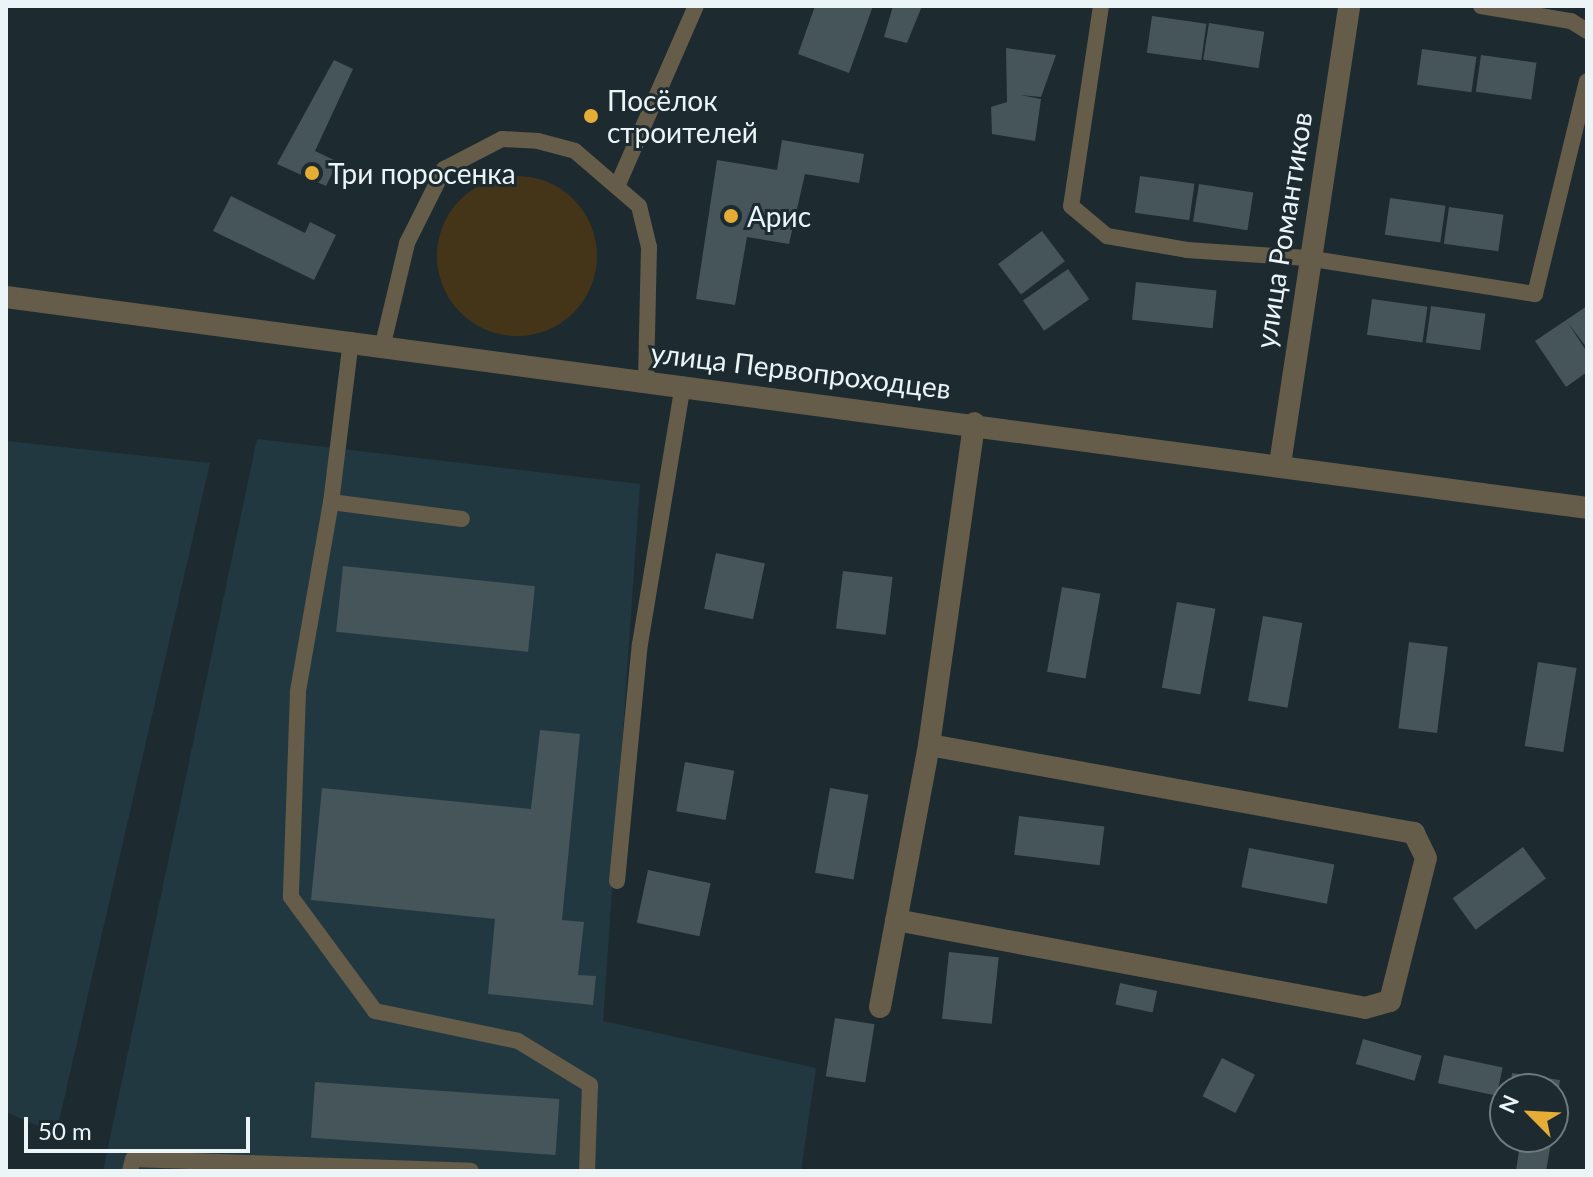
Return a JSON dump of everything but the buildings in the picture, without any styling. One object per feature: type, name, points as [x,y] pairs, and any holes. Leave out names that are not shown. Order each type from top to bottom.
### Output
[{"type":"street","name":"улица Романтиков","points":[[1280,464],[1307,258],[1349,6]]},
{"type":"street","name":"улица Первопроходцев","points":[[6,297],[383,344],[1587,508]]},
{"type":"street","points":[[880,1007],[929,745],[974,423]]},
{"type":"street","points":[[896,920],[1365,1008],[1390,1001],[1426,858],[1414,833],[929,745]]},
{"type":"lane","points":[[619,182],[696,6]]},
{"type":"lane","points":[[1101,6],[1071,206],[1107,236],[1307,258],[1535,294],[1587,81]]},
{"type":"lane","points":[[1481,6],[1571,21],[1587,31]]},
{"type":"lane","points":[[383,344],[424,200],[444,169],[473,149],[502,139],[538,141],[575,151],[619,182],[639,206],[649,247],[646,380]]},
{"type":"lane","points":[[351,340],[331,502],[298,692],[291,897],[375,1011],[518,1041],[590,1085],[587,1171]]},
{"type":"lane","points":[[617,881],[640,644],[683,385]]},
{"type":"lane","points":[[331,502],[462,519]]},
{"type":"lane","points":[[130,1171],[133,1159],[471,1171]]},
{"type":"shaded area","points":[[517,176],[548,182],[574,199],[591,225],[597,256],[591,287],[574,313],[548,330],[517,336],[486,330],[460,313],[443,287],[437,256],[443,225],[460,199],[486,182]]},
{"type":"shaded area","points":[[257,439],[640,484],[603,1021],[816,1068],[801,1171],[103,1171]]},
{"type":"shaded area","points":[[6,441],[210,463],[56,1134],[6,1112]]},
{"type":"place","name":"Посёлок строителей","points":[[591,116]]},
{"type":"place","name":"Три поросенка","points":[[312,173]]},
{"type":"place","name":"Арис","points":[[731,216]]}]
